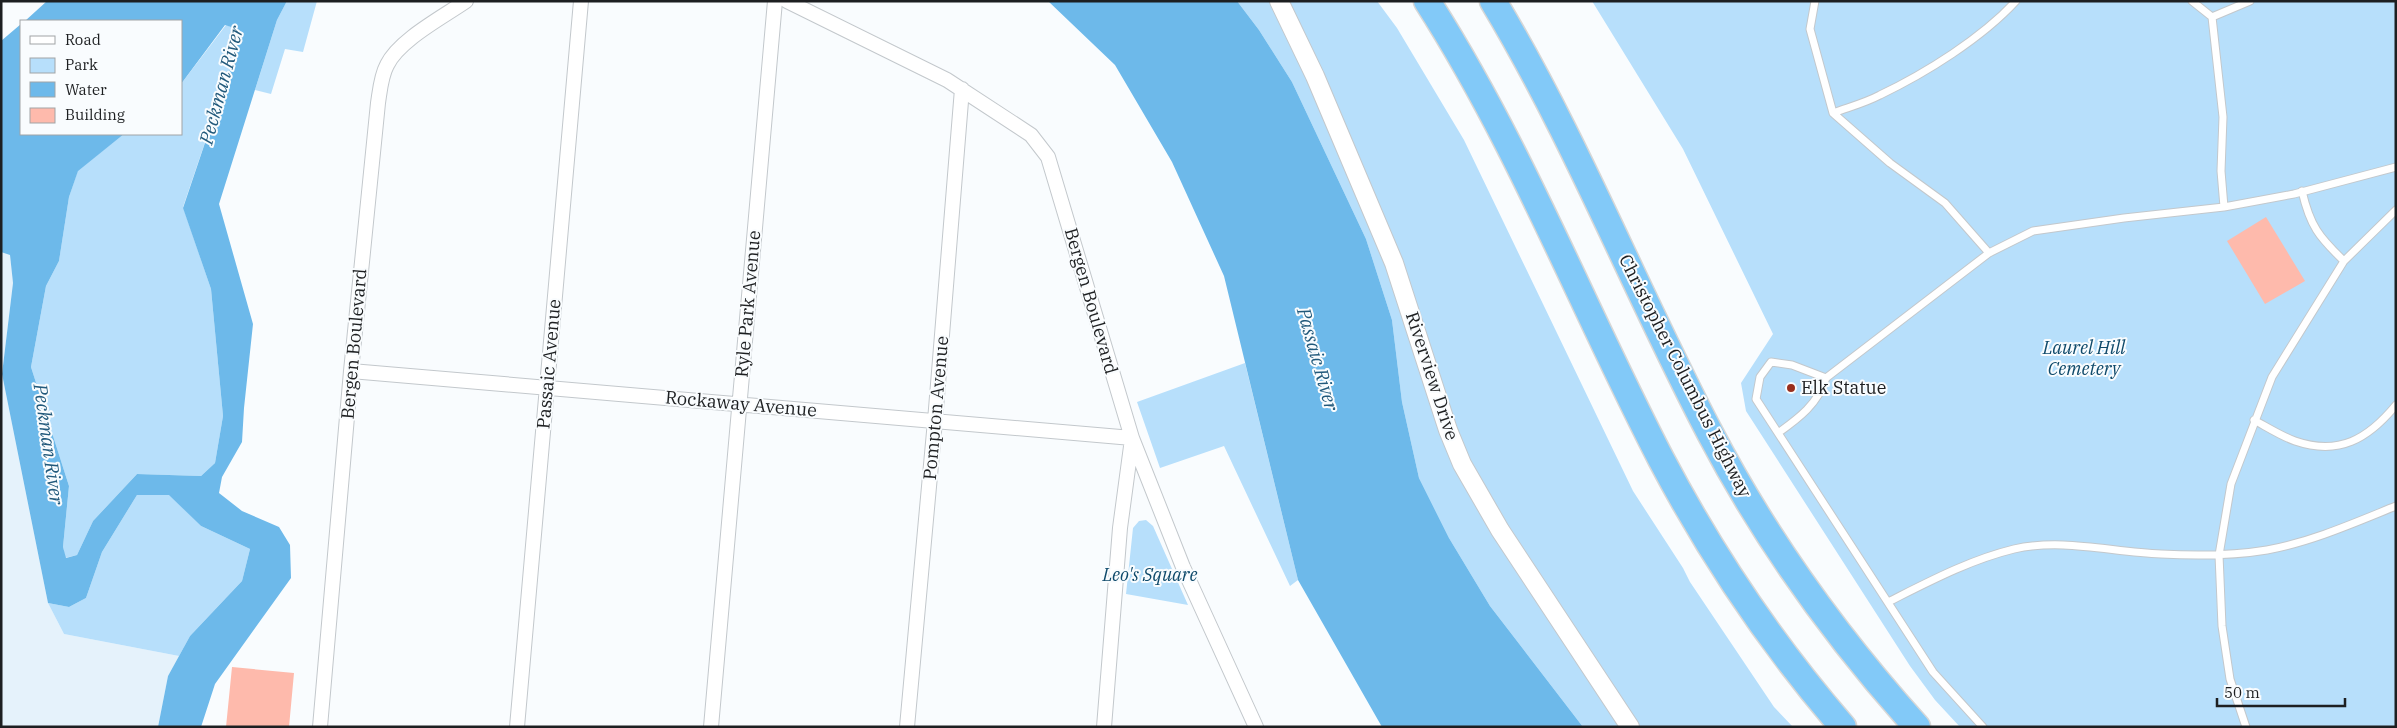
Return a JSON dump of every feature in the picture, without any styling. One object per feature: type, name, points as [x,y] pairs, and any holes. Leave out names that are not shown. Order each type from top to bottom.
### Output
[{"type":"highway","points":[[1427,1],[1456,46],[1510,146],[1634,404],[1692,514],[1758,618],[1843,727]]},
{"type":"highway","name":"Christopher Columbus Highway","points":[[1493,1],[1550,102],[1686,384],[1741,488],[1773,542],[1807,591],[1883,689],[1917,727]]},
{"type":"street","name":"Bergen Boulevard","points":[[320,727],[351,371],[378,102],[387,64],[407,42],[466,1]]},
{"type":"street","name":"Passaic Avenue","points":[[517,727],[581,1]]},
{"type":"street","name":"Ryle Park Avenue","points":[[711,727],[775,1]]},
{"type":"street","name":"Bergen Boulevard","points":[[787,1],[962,89],[1032,135],[1042,146],[1048,157],[1132,438],[1183,567],[1256,727]]},
{"type":"street","name":"Riverview Drive","points":[[1278,1],[1299,40],[1384,238],[1406,296],[1448,430],[1462,464],[1500,530],[1630,727]]},
{"type":"street","name":"Pompton Avenue","points":[[907,727],[936,421],[962,89]]},
{"type":"street","name":"Rockaway Avenue","points":[[351,371],[1132,438]]},
{"type":"street","points":[[1104,727],[1120,528],[1132,438]]},
{"type":"lane","points":[[1815,1],[1810,29],[1833,113],[1890,163],[1945,203],[1989,253]]},
{"type":"lane","points":[[1833,113],[1880,96],[1941,60],[2001,18],[2016,1]]},
{"type":"lane","points":[[2192,1],[2212,17],[2223,117],[2221,171],[2224,208]]},
{"type":"lane","points":[[2212,17],[2250,1]]},
{"type":"lane","points":[[1778,433],[1804,415],[1822,392],[1826,378],[1989,253],[2033,230],[2124,218],[2224,208],[2302,191],[2396,167]]},
{"type":"lane","points":[[2302,191],[2308,217],[2322,240],[2344,261]]},
{"type":"lane","points":[[2246,727],[2230,679],[2222,626],[2219,556],[2231,484],[2272,377],[2344,261],[2396,210]]},
{"type":"lane","points":[[1826,378],[1792,365],[1771,362],[1760,377],[1756,400],[1933,672],[1983,727]]},
{"type":"lane","points":[[2254,420],[2294,441],[2313,445],[2339,446],[2364,437],[2396,405]]},
{"type":"lane","points":[[1888,602],[1956,568],[2014,549],[2078,544],[2158,554],[2219,556],[2268,549],[2345,527],[2396,506]]},
{"type":"shaded area","points":[[1,252],[10,254],[13,283],[2,374],[48,603],[64,634],[179,656],[168,676],[158,727],[1,727]]},
{"type":"green space","points":[[287,1],[317,1],[303,52],[285,49],[271,94],[255,90],[277,20]]},
{"type":"green space","points":[[1237,1],[1377,1],[1397,28],[1464,140],[1633,491],[1690,582],[1774,707],[1793,727],[1583,727],[1490,606],[1449,538],[1419,478],[1402,402],[1392,320],[1366,239],[1292,82],[1259,30]]},
{"type":"green space","name":"Laurel Hill Cemetery","points":[[1592,1],[2396,1],[2396,727],[1960,727],[1935,700],[1910,666],[1746,411],[1741,383],[1773,334],[1683,149]]},
{"type":"green space","points":[[226,25],[237,29],[237,48],[183,207],[211,289],[223,416],[215,463],[201,476],[137,474],[93,521],[77,555],[65,558],[63,547],[69,486],[31,367],[46,286],[59,261],[69,197],[78,170],[123,135],[182,135],[182,83]]},
{"type":"green space","points":[[1245,363],[1298,580],[1290,586],[1224,446],[1160,468],[1137,402]]},
{"type":"green space","points":[[169,494],[201,526],[250,549],[242,581],[190,636],[179,656],[64,634],[48,603],[69,607],[86,598],[102,552],[137,495]]},
{"type":"green space","name":"Leo's Square","points":[[1146,520],[1153,526],[1188,605],[1126,594],[1133,528],[1139,521]]},
{"type":"water","name":"Peckman River","points":[[47,1],[287,1],[277,20],[219,204],[253,324],[242,442],[222,477],[219,493],[242,511],[279,527],[290,545],[291,578],[215,684],[201,727],[158,727],[168,676],[190,636],[242,581],[250,549],[201,526],[169,495],[137,495],[102,552],[86,598],[69,607],[48,603],[2,374],[13,283],[10,255],[1,252],[1,41],[20,25],[20,135],[123,135],[78,171],[69,197],[59,261],[46,286],[31,367],[69,486],[63,547],[66,558],[77,555],[93,521],[137,474],[201,476],[215,463],[223,416],[211,289],[183,208],[237,48],[237,29],[225,25],[182,83],[182,20],[26,20]]},
{"type":"water","name":"Passaic River","points":[[1048,1],[1237,1],[1259,30],[1292,82],[1366,239],[1392,320],[1402,402],[1419,478],[1449,538],[1490,606],[1583,727],[1382,727],[1298,580],[1224,276],[1172,162],[1115,65]]},
{"type":"building","points":[[2266,217],[2305,281],[2265,304],[2227,241]]},
{"type":"building","points":[[232,667],[294,673],[289,727],[226,727]]},
{"type":"place","name":"Elk Statue","points":[[1791,388]]}]
